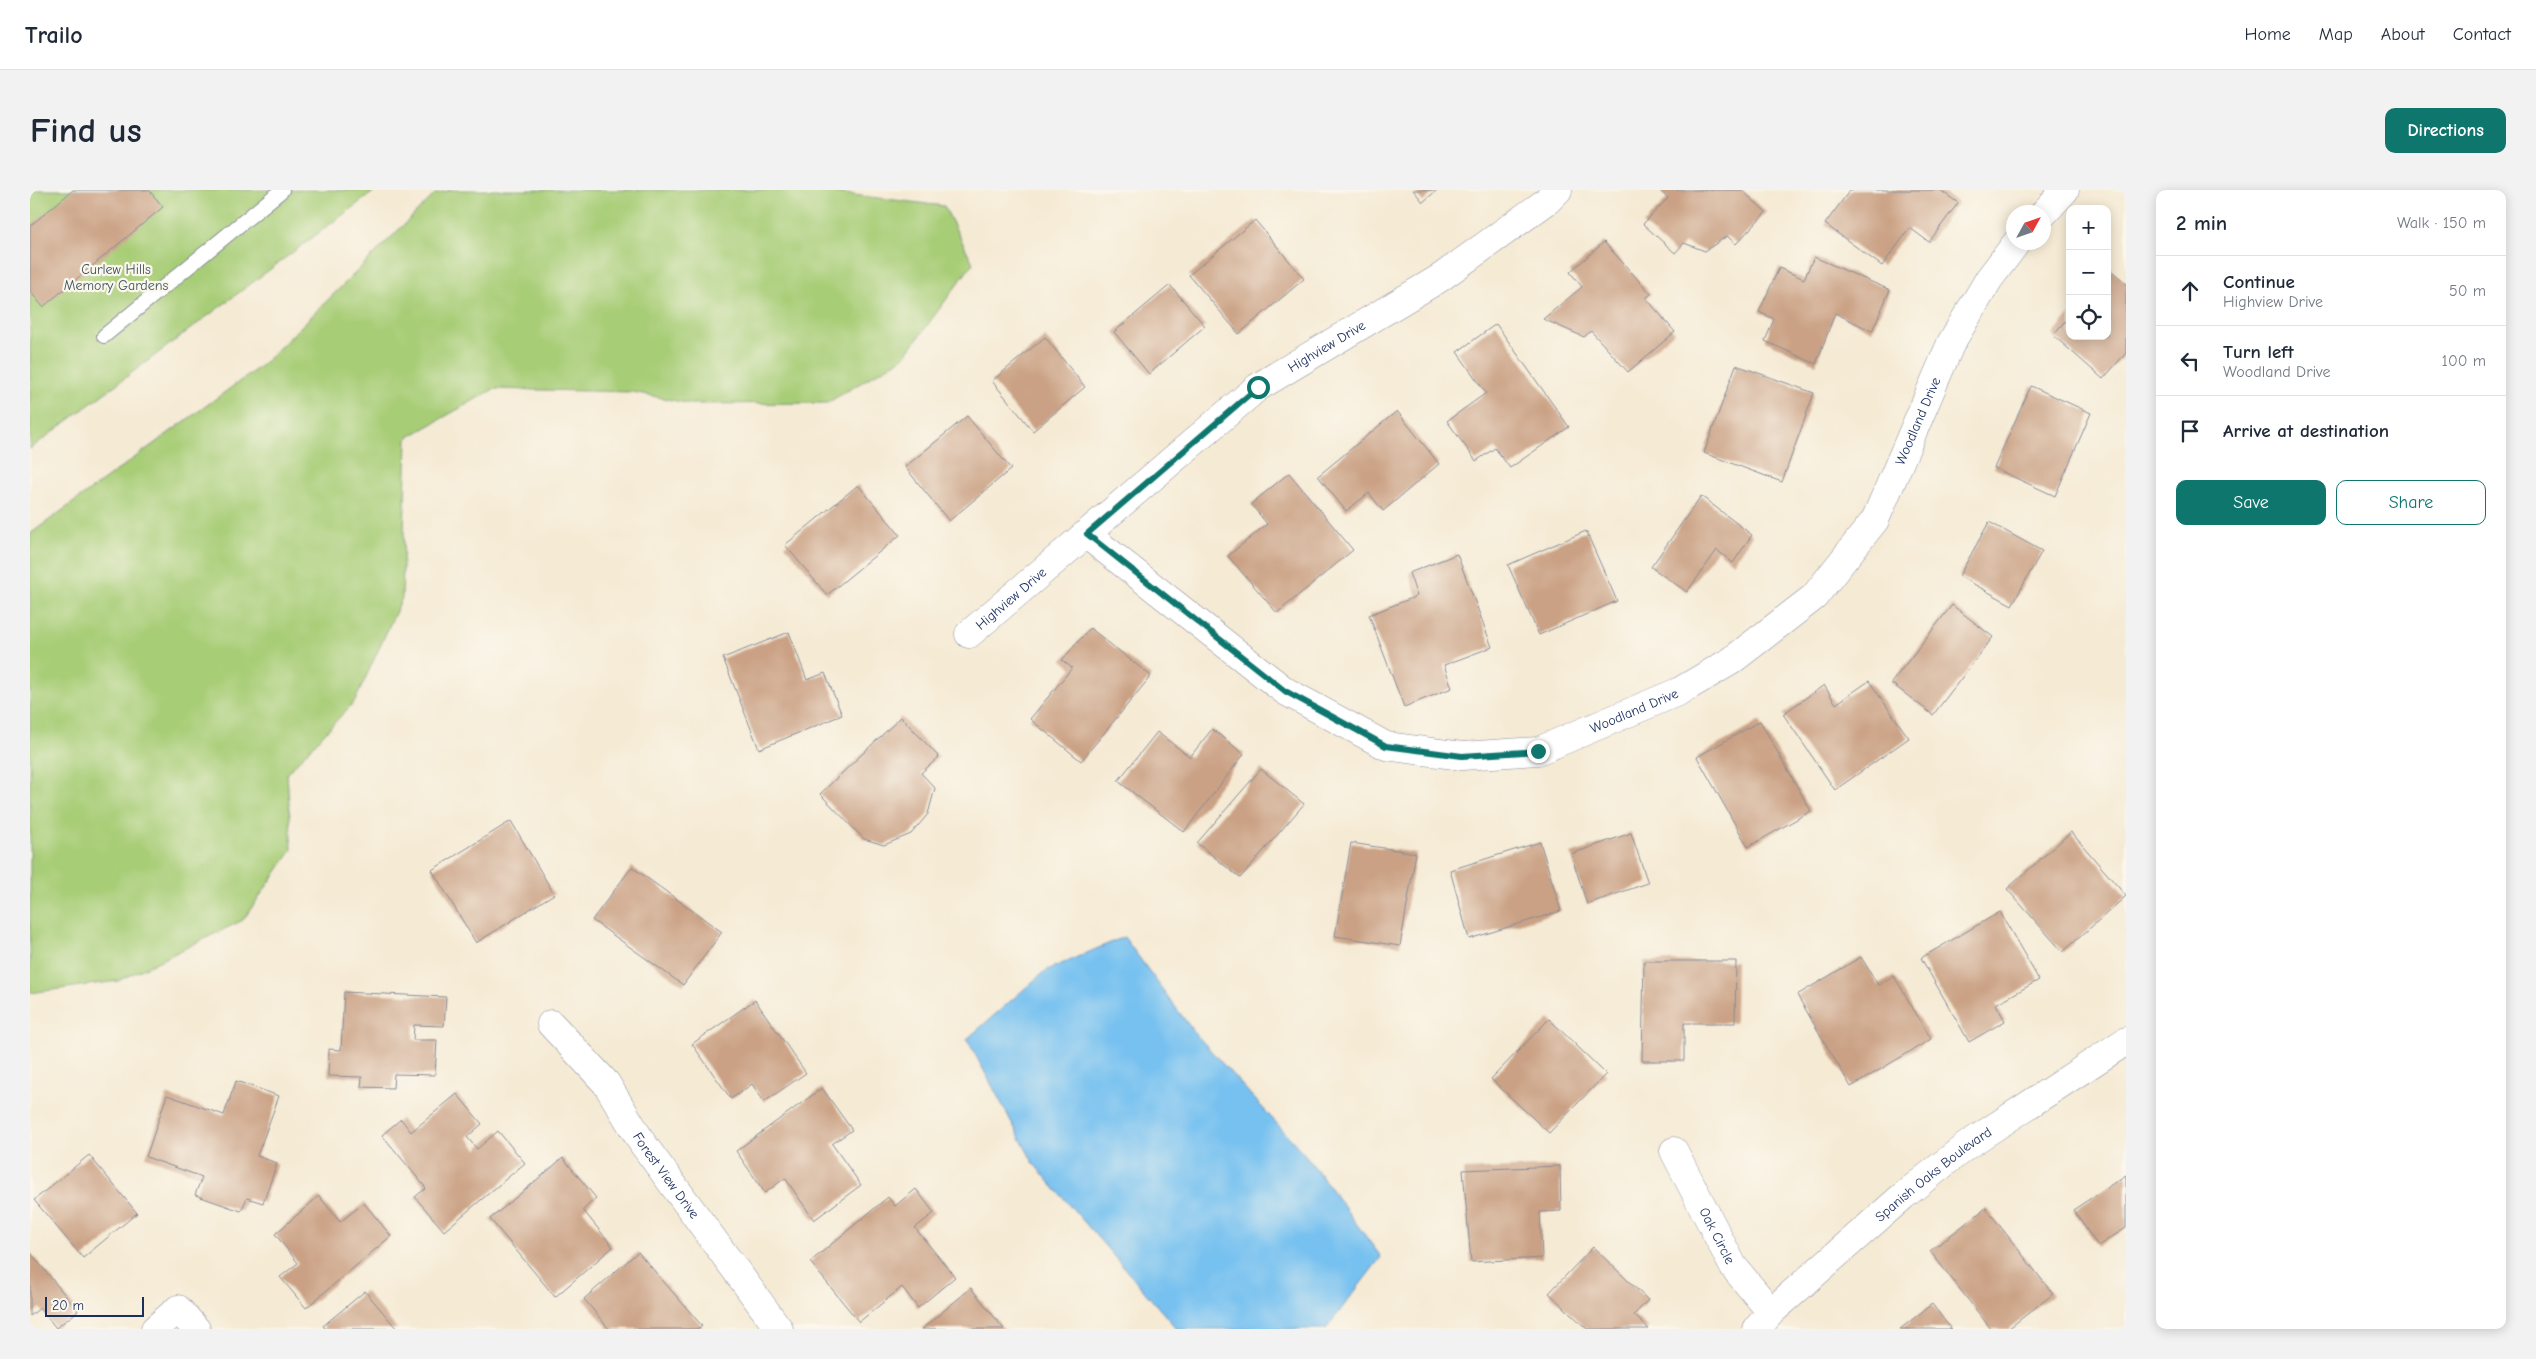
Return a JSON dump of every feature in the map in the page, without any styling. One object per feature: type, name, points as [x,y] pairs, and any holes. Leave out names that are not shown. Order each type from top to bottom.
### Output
[{"type":"street","name":"Highview Drive","points":[[969,634],[1258,387],[1440,278],[1548,201],[1558,190]]},
{"type":"street","points":[[2051,205],[2065,190]]},
{"type":"street","name":"Woodland Drive","points":[[1087,534],[1285,691],[1386,746],[1462,756],[1538,751],[1680,691],[1731,661],[1814,597],[1875,520],[1951,344],[1989,279],[2011,250]]},
{"type":"street","name":"Forest View Drive","points":[[551,1024],[606,1083],[642,1144],[779,1329]]},
{"type":"street","name":"Spanish Oaks Boulevard","points":[[1764,1321],[1903,1196],[1966,1146],[2126,1041]]},
{"type":"street","name":"Oak Circle","points":[[1674,1151],[1733,1266],[1764,1321]]},
{"type":"street","points":[[155,1329],[187,1319]]},
{"type":"lane","points":[[104,336],[282,190]]},
{"type":"green space","name":"Curlew Hills Memory Gardens","points":[[30,190],[376,190],[30,449]]},
{"type":"green space","points":[[451,190],[812,190],[944,206],[973,263],[904,357],[827,403],[691,404],[633,392],[494,389],[407,438],[402,598],[355,701],[287,773],[292,850],[243,920],[118,981],[30,993],[30,534],[262,365],[435,194]]},
{"type":"water","points":[[1124,937],[1193,1031],[1307,1157],[1381,1257],[1326,1329],[1177,1329],[1034,1164],[967,1039],[1045,971]]},
{"type":"building","points":[[73,190],[149,190],[163,207],[43,307],[30,291],[30,226]]},
{"type":"building","points":[[1413,190],[1437,190],[1423,202]]},
{"type":"building","points":[[1659,190],[1742,190],[1766,212],[1736,244],[1727,236],[1705,251],[1684,243],[1675,253],[1643,224],[1668,198]]},
{"type":"building","points":[[1850,190],[1940,190],[1958,203],[1929,242],[1910,228],[1882,266],[1825,224]]},
{"type":"building","points":[[1255,220],[1304,279],[1239,334],[1189,275]]},
{"type":"building","points":[[1604,242],[1651,294],[1646,298],[1675,332],[1628,372],[1591,331],[1584,337],[1543,319],[1582,287],[1570,272]]},
{"type":"building","points":[[1814,257],[1890,290],[1872,331],[1835,313],[1816,364],[1765,341],[1774,319],[1759,312],[1779,268],[1804,279]]},
{"type":"building","points":[[2111,270],[2126,283],[2126,353],[2103,379],[2053,335],[2066,320],[2066,340],[2111,340]]},
{"type":"building","points":[[1170,285],[1205,326],[1149,374],[1114,332]]},
{"type":"building","points":[[1496,324],[1569,427],[1510,468],[1495,448],[1476,461],[1447,421],[1486,393],[1457,352]]},
{"type":"building","points":[[1045,337],[1085,387],[1033,431],[992,381]]},
{"type":"building","points":[[1736,365],[1814,393],[1782,482],[1704,453]]},
{"type":"building","points":[[2031,386],[2091,413],[2055,496],[1994,468]]},
{"type":"building","points":[[1397,411],[1439,464],[1383,511],[1369,493],[1346,511],[1318,476]]},
{"type":"building","points":[[967,416],[1011,469],[949,521],[905,467]]},
{"type":"building","points":[[1289,473],[1353,550],[1277,613],[1228,556],[1267,524],[1251,504]]},
{"type":"building","points":[[858,485],[900,535],[827,595],[785,545]]},
{"type":"building","points":[[1701,496],[1752,535],[1733,563],[1717,550],[1687,592],[1651,567]]},
{"type":"building","points":[[1989,522],[2042,551],[2012,605],[1959,576]]},
{"type":"building","points":[[1586,531],[1617,601],[1539,635],[1508,565]]},
{"type":"building","points":[[1457,554],[1492,647],[1444,665],[1452,688],[1404,707],[1369,615],[1417,596],[1409,573]]},
{"type":"building","points":[[1952,605],[1993,637],[1933,715],[1891,683]]},
{"type":"building","points":[[1090,628],[1151,676],[1081,761],[1030,719],[1072,668],[1062,660]]},
{"type":"building","points":[[789,632],[807,680],[825,673],[842,715],[759,749],[723,658]]},
{"type":"building","points":[[1869,681],[1909,738],[1835,790],[1783,714],[1824,685],[1836,704]]},
{"type":"building","points":[[901,717],[939,757],[921,773],[935,788],[928,814],[911,834],[884,845],[864,839],[820,794]]},
{"type":"building","points":[[1760,721],[1811,811],[1748,847],[1697,757]]},
{"type":"building","points":[[1212,729],[1244,754],[1184,832],[1118,781],[1157,732],[1190,757]]},
{"type":"building","points":[[1261,769],[1304,804],[1240,878],[1197,843]]},
{"type":"building","points":[[511,821],[554,894],[476,943],[432,870]]},
{"type":"building","points":[[2071,832],[2126,896],[2063,952],[2007,889]]},
{"type":"building","points":[[1631,833],[1648,883],[1587,904],[1571,854]]},
{"type":"building","points":[[1540,842],[1561,911],[1469,939],[1450,870]]},
{"type":"building","points":[[1351,843],[1416,853],[1400,946],[1335,936]]},
{"type":"building","points":[[632,867],[722,932],[683,985],[592,920]]},
{"type":"building","points":[[2000,912],[2039,980],[1996,1004],[2005,1021],[1969,1042],[1921,958]]},
{"type":"building","points":[[1861,957],[1878,985],[1894,976],[1931,1039],[1851,1087],[1797,995]]},
{"type":"building","points":[[1644,961],[1736,961],[1735,1023],[1684,1023],[1684,1061],[1642,1061]]},
{"type":"building","points":[[344,992],[446,997],[444,1026],[414,1025],[413,1040],[437,1040],[435,1075],[394,1074],[393,1088],[361,1087],[362,1077],[328,1076],[329,1049],[341,1050]]},
{"type":"building","points":[[755,1000],[806,1073],[764,1102],[752,1084],[731,1099],[692,1044]]},
{"type":"building","points":[[1549,1019],[1606,1074],[1549,1133],[1491,1079]]},
{"type":"building","points":[[236,1081],[279,1096],[257,1156],[277,1163],[263,1203],[247,1198],[241,1211],[195,1195],[202,1177],[146,1157],[167,1095],[224,1115]]},
{"type":"building","points":[[822,1088],[852,1130],[832,1144],[861,1185],[814,1220],[785,1178],[765,1193],[736,1151]]},
{"type":"building","points":[[457,1094],[482,1124],[467,1137],[477,1149],[498,1131],[525,1163],[444,1231],[415,1197],[426,1188],[382,1135],[401,1119],[411,1132]]},
{"type":"building","points":[[89,1155],[137,1213],[83,1258],[34,1200]]},
{"type":"building","points":[[563,1158],[596,1198],[583,1210],[613,1247],[555,1297],[490,1219]]},
{"type":"building","points":[[1560,1166],[1561,1211],[1540,1212],[1542,1258],[1471,1262],[1463,1170]]},
{"type":"building","points":[[2126,1175],[2126,1228],[2098,1246],[2073,1210]]},
{"type":"building","points":[[916,1189],[934,1213],[915,1228],[955,1277],[918,1308],[902,1287],[859,1322],[810,1262],[888,1197],[895,1206]]},
{"type":"building","points":[[319,1196],[340,1222],[364,1203],[391,1236],[306,1308],[280,1277],[298,1263],[275,1234]]},
{"type":"building","points":[[1986,1208],[2053,1294],[2008,1329],[1991,1329],[1930,1251]]},
{"type":"building","points":[[1593,1247],[1648,1300],[1634,1315],[1649,1329],[1587,1329],[1549,1293]]},
{"type":"building","points":[[30,1252],[78,1311],[56,1328],[40,1308],[30,1316]]},
{"type":"building","points":[[638,1252],[702,1326],[699,1329],[609,1329],[584,1299]]},
{"type":"building","points":[[971,1288],[1004,1329],[922,1329]]},
{"type":"building","points":[[365,1291],[397,1329],[326,1329],[323,1326]]},
{"type":"building","points":[[1932,1304],[1951,1329],[1900,1329]]},
{"type":"route","points":[[1258,387],[1087,534],[1285,691],[1386,746],[1462,756],[1538,751]]}]
